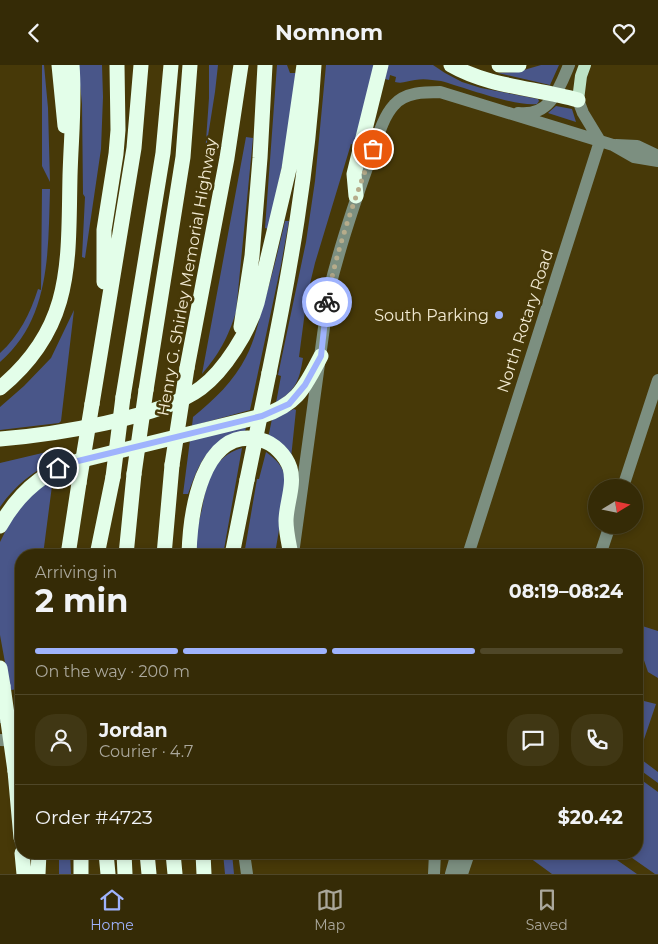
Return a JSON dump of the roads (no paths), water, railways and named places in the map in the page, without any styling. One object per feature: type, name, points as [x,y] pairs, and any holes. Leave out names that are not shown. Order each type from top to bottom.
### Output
[{"type":"highway","points":[[59,65],[70,175]]},
{"type":"highway","points":[[0,388],[18,372],[41,345],[56,316],[61,299],[67,258],[74,93],[72,65]]},
{"type":"highway","points":[[104,329],[104,230],[117,146],[117,65]]},
{"type":"highway","points":[[69,549],[134,148],[141,65]]},
{"type":"highway","points":[[107,549],[113,477],[123,397],[163,153],[171,65]]},
{"type":"highway","points":[[127,549],[134,474],[183,157],[190,65]]},
{"type":"highway","name":"Henry G. Shirley Memorial Highway","points":[[165,549],[172,465],[186,368],[230,142],[241,65]]},
{"type":"highway","points":[[232,351],[241,328],[250,278],[260,158],[265,65]]},
{"type":"highway","points":[[0,439],[37,435],[129,416],[185,397],[210,380],[225,363],[254,315],[290,161],[304,65]]},
{"type":"highway","points":[[233,549],[295,237],[305,162],[314,65]]},
{"type":"highway","points":[[356,196],[354,173],[381,65]]},
{"type":"highway","points":[[451,65],[465,73],[492,81],[578,100]]},
{"type":"highway","points":[[499,65],[519,65]]},
{"type":"highway","points":[[0,526],[13,506],[30,487],[58,468],[78,461],[262,416],[283,408],[300,393],[321,356]]},
{"type":"highway","points":[[0,376],[18,372]]},
{"type":"highway","points":[[0,450],[37,435]]},
{"type":"highway","points":[[190,549],[193,507],[196,493],[206,469],[212,459],[226,446],[233,442],[248,439],[267,441],[286,460],[290,469],[291,477],[286,521],[291,549]]},
{"type":"highway","points":[[134,474],[134,549]]},
{"type":"highway","points":[[98,549],[113,477]]},
{"type":"highway","points":[[0,668],[15,771]]},
{"type":"highway","points":[[23,859],[24,874]]},
{"type":"highway","points":[[38,874],[39,859]]},
{"type":"highway","points":[[81,859],[81,874]]},
{"type":"highway","points":[[107,859],[108,874]]},
{"type":"highway","points":[[124,859],[125,874]]},
{"type":"highway","points":[[148,859],[149,874]]},
{"type":"highway","points":[[174,859],[175,874]]},
{"type":"highway","points":[[203,859],[204,874]]},
{"type":"highway","points":[[213,859],[214,874]]},
{"type":"main road","points":[[578,100],[581,76],[585,65]]},
{"type":"street","points":[[504,112],[522,114],[543,108],[557,94],[569,65]]},
{"type":"street","points":[[293,549],[329,291],[356,196],[385,118],[394,104],[418,92],[440,91],[613,145],[634,157],[658,161]]},
{"type":"street","points":[[578,100],[583,113],[600,141]]},
{"type":"street","points":[[579,135],[588,148],[592,164]]},
{"type":"street","name":"North Rotary Road","points":[[470,549],[600,141]]},
{"type":"street","points":[[613,145],[637,146],[658,156]]},
{"type":"street","points":[[625,479],[658,380]]},
{"type":"street","points":[[602,549],[607,534]]},
{"type":"street","points":[[0,717],[15,718]]},
{"type":"street","points":[[0,740],[15,741]]},
{"type":"street","points":[[245,859],[246,874]]},
{"type":"street","points":[[434,874],[435,859]]},
{"type":"street","points":[[451,874],[455,859]]},
{"type":"street","points":[[462,874],[467,859]]},
{"type":"place","name":"South Parking","points":[[499,315]]}]
